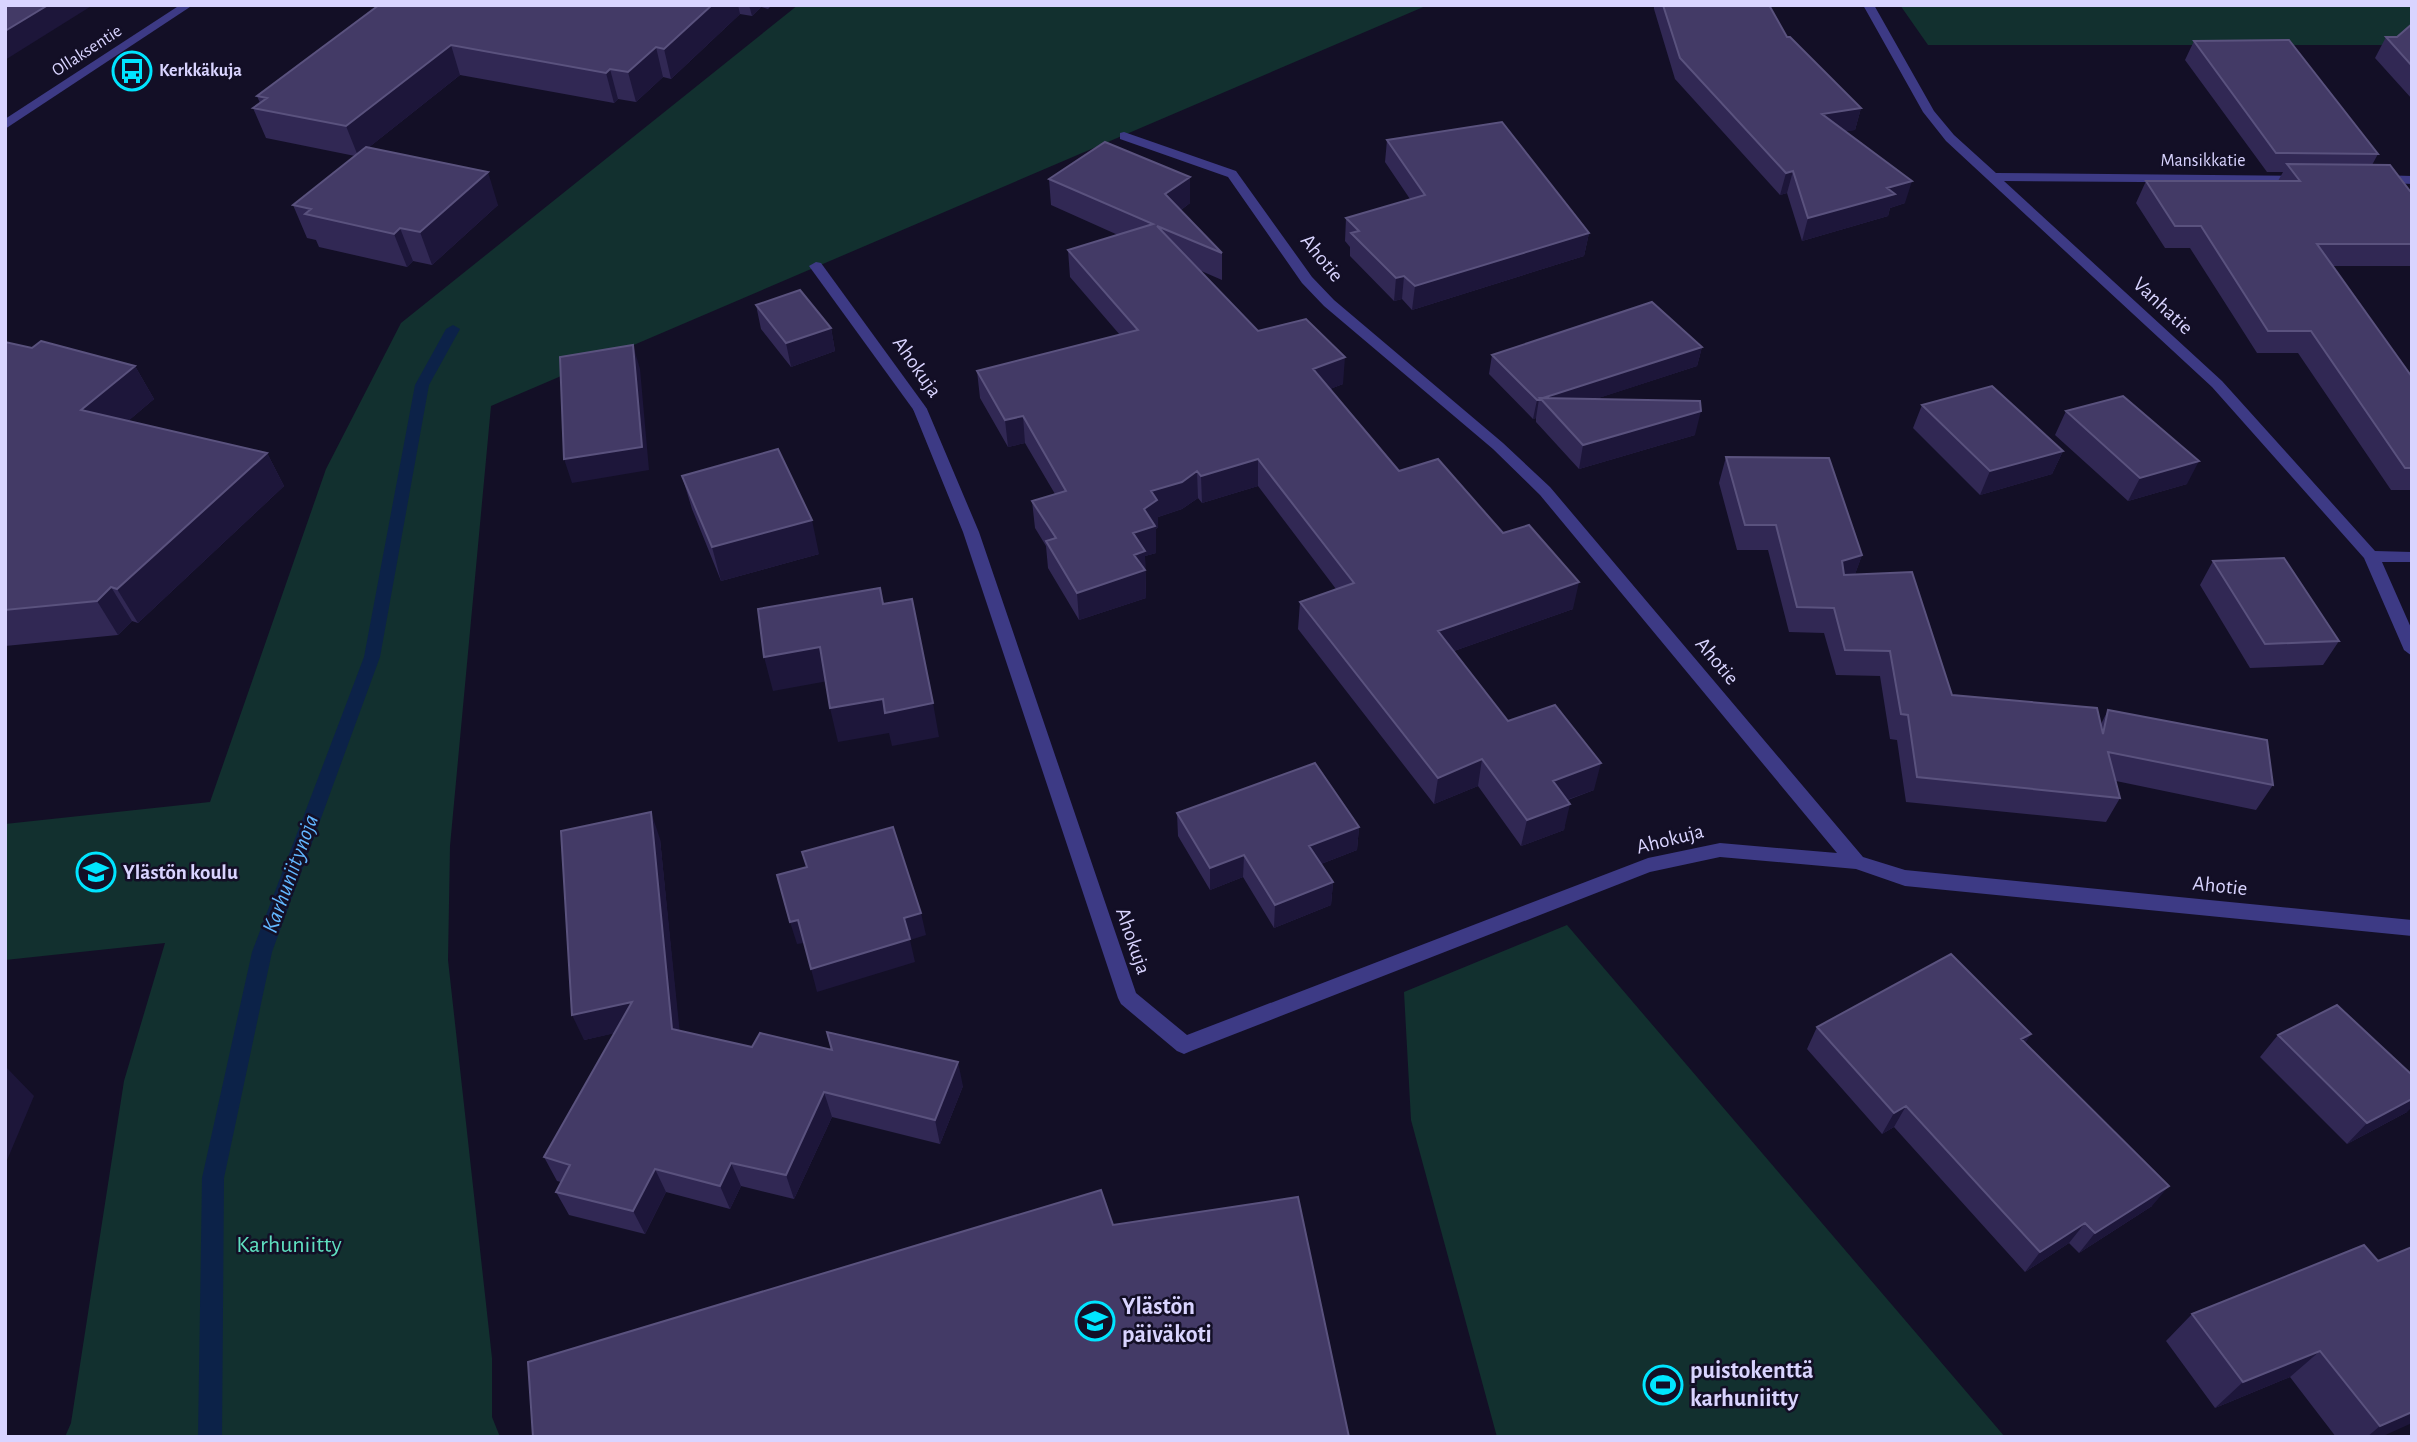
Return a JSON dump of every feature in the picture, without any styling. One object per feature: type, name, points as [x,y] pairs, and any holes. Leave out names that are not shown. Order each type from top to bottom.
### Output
[{"type":"street","name":"Ollaksentie","points":[[5,125],[188,5]]},
{"type":"street","name":"Vanhatie","points":[[1868,5],[1930,112],[1950,138],[2217,384],[2371,556],[2412,650]]},
{"type":"street","name":"Ahotie","points":[[1124,136],[1232,174],[1314,287],[1498,446],[1545,491],[1856,862],[1905,878],[2412,928]]},
{"type":"street","name":"Mansikkatie","points":[[1993,177],[2320,179]]},
{"type":"street","points":[[2360,179],[2412,180]]},
{"type":"street","name":"Ahokuja","points":[[816,266],[920,409],[971,532],[1128,998],[1184,1045],[1648,865],[1720,850],[1856,862]]},
{"type":"street","points":[[2371,556],[2412,557]]},
{"type":"green space","name":"Karhuniitty","points":[[798,5],[1428,5],[491,406],[450,846],[448,960],[492,1358],[492,1417],[500,1437],[65,1437],[71,1423],[124,1081],[165,943],[5,960],[5,824],[210,802],[326,469],[401,323]]},
{"type":"green space","points":[[1900,5],[2412,5],[2412,45],[1928,45]]},
{"type":"green space","points":[[1567,925],[2005,1437],[1497,1437],[1411,1120],[1404,992]]},
{"type":"building","points":[[5,5],[48,5],[5,31]]},
{"type":"building","points":[[379,5],[712,5],[664,49],[656,47],[628,72],[610,69],[606,73],[451,45],[346,126],[253,108],[267,98],[257,96]]},
{"type":"building","points":[[1663,5],[1769,5],[1787,37],[1861,108],[1822,114],[1912,181],[1887,188],[1895,194],[1808,218],[1793,171],[1786,173],[1680,58]]},
{"type":"building","points":[[2412,24],[2412,66],[2386,37],[2397,37]]},
{"type":"building","points":[[2289,40],[2378,154],[2276,153],[2194,41]]},
{"type":"building","points":[[1502,122],[1589,233],[1415,286],[1404,276],[1396,278],[1351,233],[1359,231],[1346,218],[1425,195],[1387,140]]},
{"type":"building","points":[[1105,142],[1190,177],[1165,194],[1222,253],[1157,226],[1258,331],[1306,319],[1345,357],[1313,369],[1399,471],[1438,459],[1503,533],[1529,525],[1579,582],[1438,631],[1508,721],[1555,705],[1601,763],[1553,781],[1570,804],[1527,820],[1482,759],[1438,778],[1300,602],[1354,583],[1258,459],[1201,476],[1197,471],[1182,482],[1151,491],[1157,500],[1144,509],[1155,526],[1133,533],[1145,551],[1134,555],[1145,570],[1077,593],[1046,541],[1056,538],[1032,501],[1066,491],[1023,416],[1005,420],[977,371],[1138,330],[1068,250],[1153,224],[1049,179]]},
{"type":"building","points":[[366,147],[488,172],[420,232],[400,228],[394,234],[305,214],[311,209],[293,205]]},
{"type":"building","points":[[2287,164],[2390,165],[2412,191],[2412,244],[2317,244],[2412,377],[2412,468],[2405,468],[2311,331],[2268,331],[2201,226],[2175,226],[2146,181],[2300,181]]},
{"type":"building","points":[[800,290],[831,328],[786,343],[756,305]]},
{"type":"building","points":[[1652,302],[1702,347],[1537,400],[1492,355]]},
{"type":"building","points":[[41,341],[135,366],[81,410],[267,453],[117,589],[111,587],[97,601],[5,610],[5,342],[32,348]]},
{"type":"building","points":[[633,345],[642,447],[564,459],[560,357]]},
{"type":"building","points":[[1992,386],[2063,451],[1990,471],[1922,405]]},
{"type":"building","points":[[2123,396],[2199,461],[2140,478],[2066,411]]},
{"type":"building","points":[[1540,398],[1700,401],[1701,411],[1583,445]]},
{"type":"building","points":[[778,449],[812,520],[712,547],[682,476]]},
{"type":"building","points":[[1726,457],[1829,458],[1862,555],[1842,561],[1844,575],[1912,572],[1952,695],[2097,708],[2103,734],[2108,710],[2267,740],[2273,785],[2108,752],[2120,798],[1917,777],[1908,715],[1901,714],[1890,651],[1845,650],[1834,608],[1797,607],[1776,525],[1745,525]]},
{"type":"building","points":[[2284,558],[2339,641],[2265,644],[2213,561]]},
{"type":"building","points":[[880,588],[883,604],[912,599],[933,703],[885,713],[883,699],[830,708],[820,647],[764,657],[758,609]]},
{"type":"building","points":[[1315,763],[1359,827],[1309,846],[1333,882],[1275,905],[1244,855],[1210,868],[1177,813]]},
{"type":"building","points":[[651,812],[672,1029],[752,1047],[760,1033],[832,1050],[827,1032],[958,1062],[935,1120],[824,1092],[786,1175],[731,1163],[720,1186],[655,1169],[633,1211],[556,1192],[570,1165],[544,1157],[632,1002],[572,1015],[561,831]]},
{"type":"building","points":[[893,827],[921,913],[904,918],[910,939],[811,969],[798,920],[790,922],[777,875],[807,867],[802,852]]},
{"type":"building","points":[[1951,954],[2031,1034],[2021,1039],[2169,1186],[2095,1233],[2085,1223],[2040,1252],[1906,1106],[1894,1113],[1817,1027]]},
{"type":"building","points":[[2337,1005],[2412,1075],[2412,1099],[2367,1123],[2278,1035]]},
{"type":"building","name":"Ylästön päiväkoti","points":[[1101,1190],[1113,1225],[1298,1197],[1349,1437],[533,1437],[528,1362]]},
{"type":"building","points":[[2364,1245],[2378,1261],[2412,1247],[2412,1412],[2380,1426],[2320,1351],[2243,1382],[2192,1314]]},
{"type":"waterway","name":"Karhuniitynoja","points":[[210,1437],[213,1178],[262,952],[372,657],[422,385],[453,329]]},
{"type":"place","name":"Kerkkäkuja","points":[[132,71]]},
{"type":"place","name":"Ylästön koulu","points":[[96,872]]},
{"type":"place","name":"Ylästön päiväkoti","points":[[1095,1321]]},
{"type":"place","name":"puistokenttä karhuniitty","points":[[1663,1385]]}]
